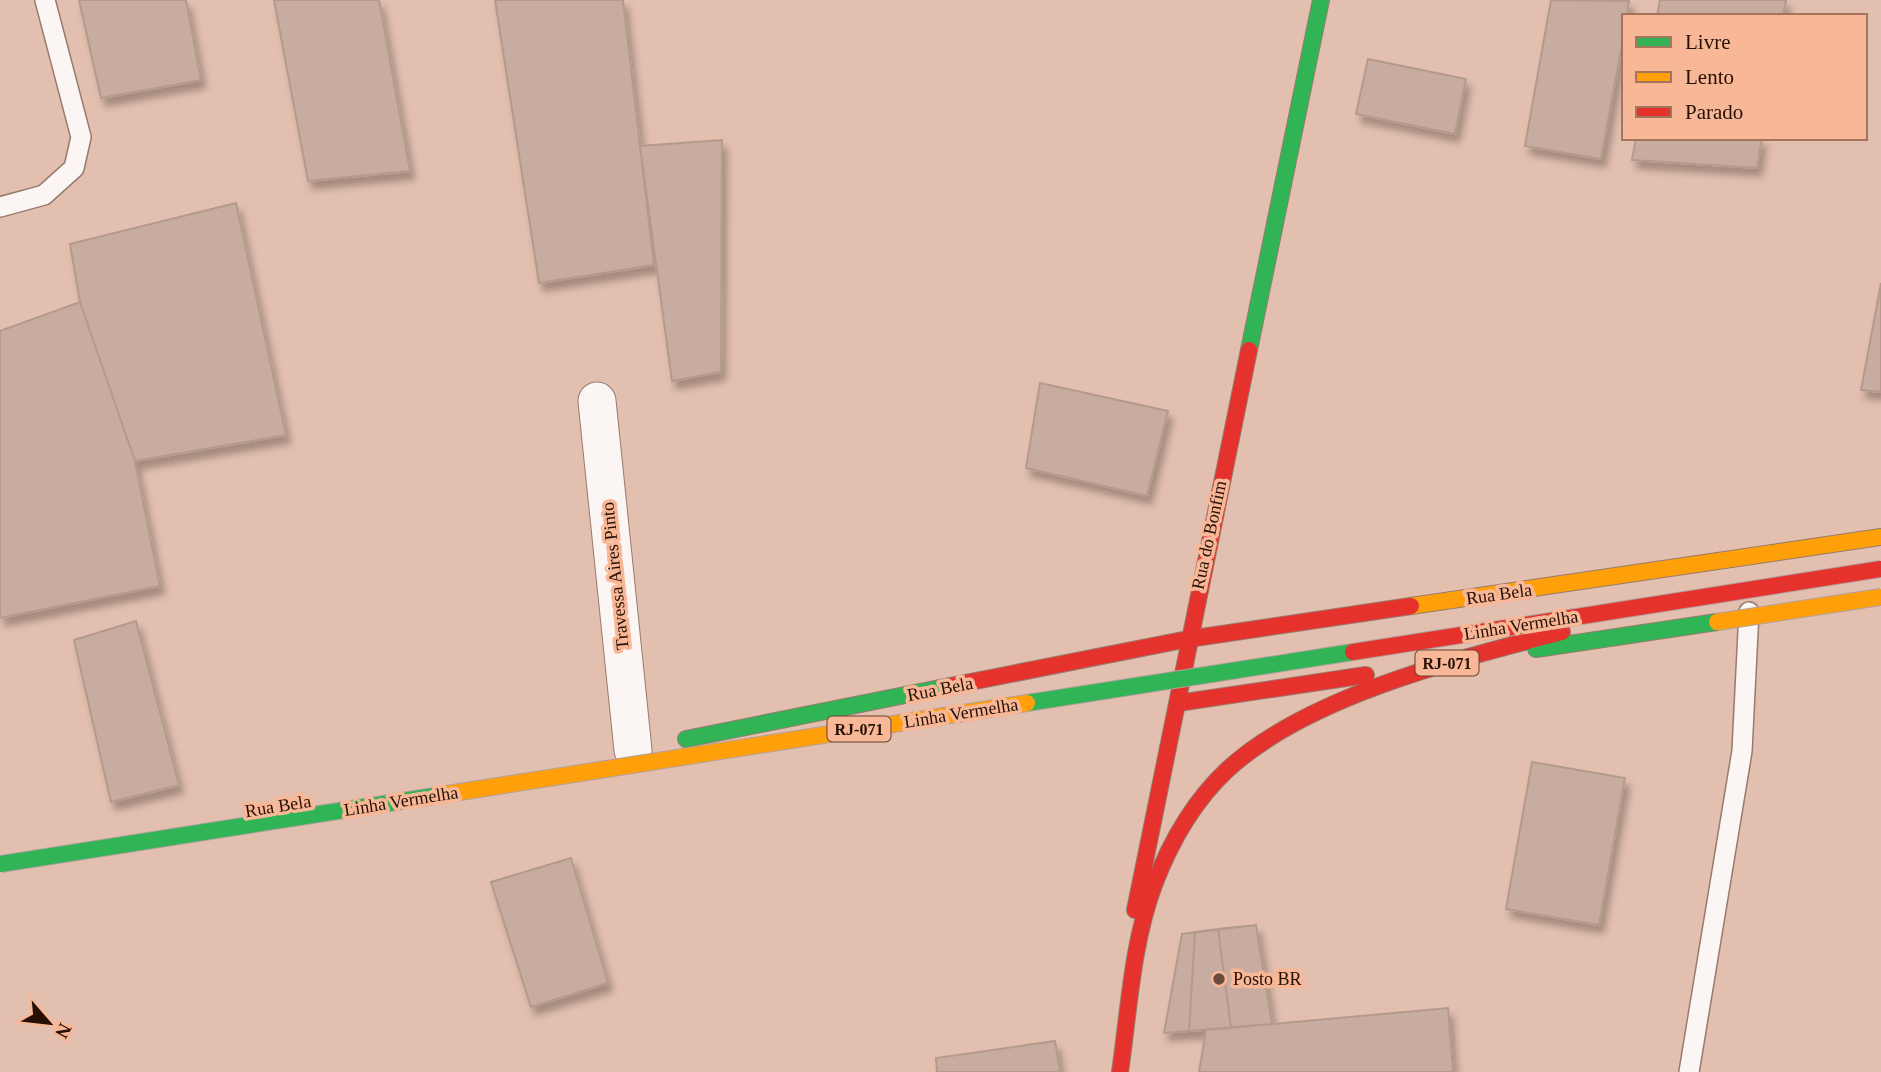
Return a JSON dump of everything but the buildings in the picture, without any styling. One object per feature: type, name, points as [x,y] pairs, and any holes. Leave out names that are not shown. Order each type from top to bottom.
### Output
[{"type":"main road","name":"Rua do Bonfim","points":[[1107,1072],[1188,639],[1321,0]]},
{"type":"main road","name":"Rua Bela","points":[[0,850],[633,750],[1188,639],[1881,537]]},
{"type":"main road","name":"Linha Vermelha","points":[[0,864],[1881,569]]},
{"type":"main road","points":[[1120,1072],[1144,922],[1154,886],[1183,824],[1210,788],[1241,758],[1274,733],[1307,714],[1373,690],[1539,638],[1717,594]]},
{"type":"main road","name":"Linha Vermelha","points":[[1164,706],[1881,597]]},
{"type":"street","name":"Travessa Aires Pinto","points":[[597,401],[633,750]]},
{"type":"lane","points":[[0,207],[44,195],[74,168],[80,137],[46,0]]},
{"type":"lane","points":[[1689,1072],[1741,751],[1752,557]]},
{"type":"traffic: fast","points":[[1249,350],[1321,0]]},
{"type":"traffic: fast","points":[[1536,649],[1717,622]]},
{"type":"traffic: fast","points":[[1027,703],[1353,652]]},
{"type":"traffic: fast","points":[[686,739],[950,686]]},
{"type":"traffic: fast","points":[[0,864],[447,794]]},
{"type":"traffic: slow","points":[[1411,606],[1881,537]]},
{"type":"traffic: slow","points":[[1717,622],[1881,597]]},
{"type":"traffic: slow","points":[[447,794],[1027,703]]},
{"type":"traffic: jam","points":[[1135,910],[1249,350]]},
{"type":"traffic: jam","points":[[1353,652],[1881,569]]},
{"type":"traffic: jam","points":[[950,686],[1188,639],[1411,606]]},
{"type":"traffic: jam","points":[[1120,1072],[1136,954],[1154,885],[1184,823],[1204,795],[1227,770],[1260,744],[1298,721],[1341,701],[1431,668],[1562,632]]},
{"type":"traffic: jam","points":[[1178,703],[1366,675]]},
{"type":"place","name":"Posto BR","points":[[1219,979]]}]
